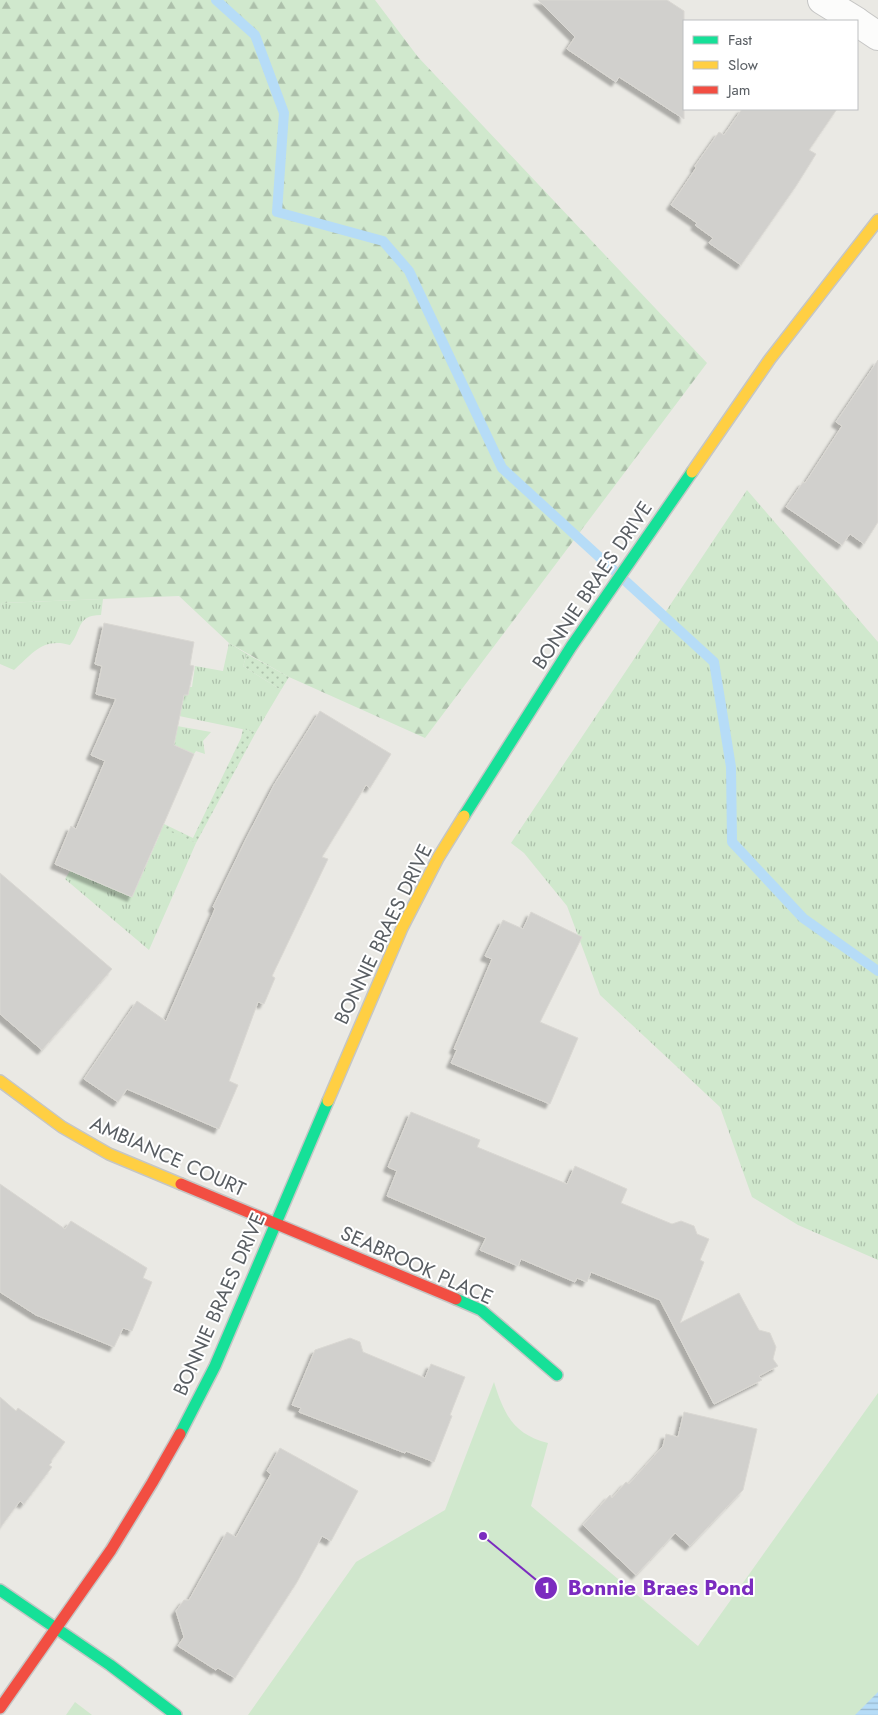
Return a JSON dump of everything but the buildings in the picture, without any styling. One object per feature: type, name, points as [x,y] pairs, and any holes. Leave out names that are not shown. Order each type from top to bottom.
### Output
[{"type":"street","points":[[822,0],[853,20]]},
{"type":"street","points":[[858,23],[878,36]]},
{"type":"street","name":"BONNIE BRAES DRIVE","points":[[0,1708],[111,1550],[152,1483],[190,1415],[215,1366],[402,928],[438,858],[571,647],[770,359],[878,220]]},
{"type":"street","name":"AMBIANCE COURT","points":[[0,1081],[62,1127],[109,1154],[276,1224]]},
{"type":"street","name":"SEABROOK PLACE","points":[[276,1224],[481,1310],[557,1375]]},
{"type":"street","points":[[0,1590],[110,1664],[176,1715]]},
{"type":"green space","points":[[0,0],[375,0],[418,57],[707,363],[425,738],[289,677],[229,643],[179,596],[2,603],[0,610]]},
{"type":"green space","points":[[747,490],[878,642],[878,1260],[798,1225],[752,1197],[720,1107],[600,995],[567,906],[524,853],[511,843]]},
{"type":"green space","points":[[103,599],[101,615],[87,618],[83,621],[70,645],[52,643],[45,645],[14,670],[0,664],[0,610],[2,603]]},
{"type":"green space","points":[[229,643],[247,654],[243,666],[281,690],[256,732],[179,716],[177,726],[211,732],[203,741],[205,754],[196,751],[194,754],[136,728],[180,713],[184,694],[188,695],[190,687],[192,687],[195,666],[223,671]]},
{"type":"green space","points":[[247,654],[289,677],[281,690],[243,666]]},
{"type":"green space","points":[[243,729],[256,732],[196,843],[162,828],[164,824],[193,838],[241,738]]},
{"type":"green space","points":[[152,822],[196,843],[149,950],[65,879],[70,871],[132,897],[160,834]]},
{"type":"green space","points":[[494,1382],[506,1413],[518,1428],[536,1439],[548,1443],[531,1506],[698,1646],[878,1393],[878,1715],[248,1715],[356,1562],[445,1510]]},
{"type":"green space","points":[[75,1702],[92,1715],[66,1715]]},
{"type":"water","points":[[878,1692],[878,1715],[855,1715]]},
{"type":"waterway","points":[[216,0],[255,35],[284,113],[277,212],[383,241],[409,271],[502,468],[714,662],[731,767],[732,842],[803,918],[878,971]]},
{"type":"traffic: fast","points":[[464,816],[571,647],[692,472]]},
{"type":"traffic: fast","points":[[180,1434],[215,1366],[328,1101]]},
{"type":"traffic: fast","points":[[456,1299],[481,1310],[557,1375]]},
{"type":"traffic: fast","points":[[0,1590],[110,1665],[176,1715]]},
{"type":"traffic: slow","points":[[692,472],[770,359],[878,220]]},
{"type":"traffic: slow","points":[[328,1101],[402,928],[438,858],[464,816]]},
{"type":"traffic: slow","points":[[0,1081],[62,1127],[109,1154],[181,1184]]},
{"type":"traffic: jam","points":[[181,1184],[456,1299]]},
{"type":"traffic: jam","points":[[0,1708],[111,1550],[180,1434]]},
{"type":"place","name":"Bonnie Braes Pond","points":[[483,1536]]}]
